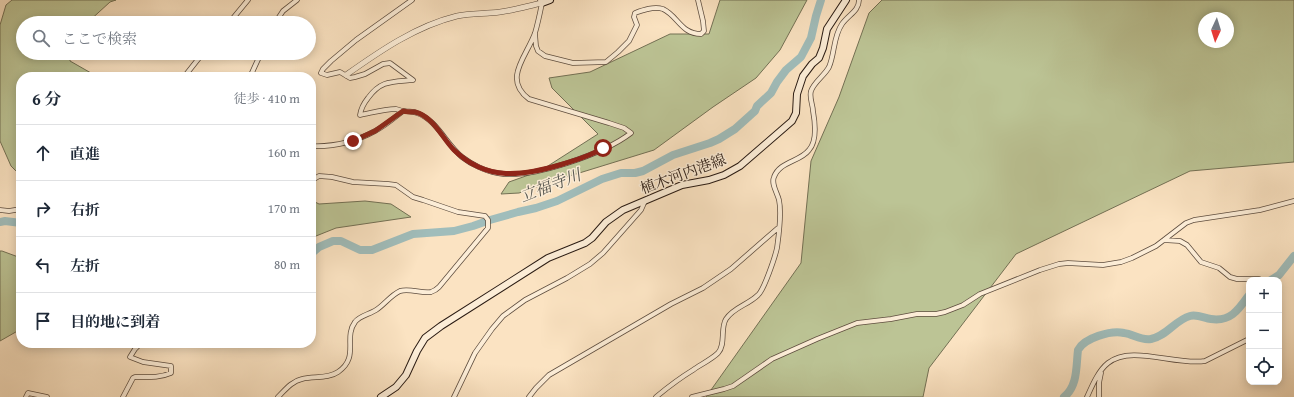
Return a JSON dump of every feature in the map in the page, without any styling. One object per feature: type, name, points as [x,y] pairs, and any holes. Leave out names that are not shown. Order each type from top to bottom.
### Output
[{"type":"main road","points":[[541,1],[550,0]]},
{"type":"main road","name":"植木河内港線","points":[[381,397],[396,387],[406,375],[425,338],[441,326],[548,258],[585,243],[592,238],[606,222],[624,210],[682,185],[709,180],[724,175],[740,166],[792,121],[796,113],[797,94],[803,76],[812,64],[819,58],[827,29],[846,0]]},
{"type":"street","points":[[235,16],[248,0]]},
{"type":"street","points":[[280,16],[283,11],[297,0]]},
{"type":"street","points":[[412,0],[356,40],[331,61],[321,73],[328,75],[340,72],[350,78],[365,74],[383,64],[390,63],[413,80],[382,84],[373,91],[361,109],[360,115],[394,109],[416,112],[432,122],[453,149],[463,158],[498,174],[526,173],[548,169],[571,162],[621,141],[631,133],[624,128],[609,122],[529,99],[523,94],[518,87],[517,72],[519,64],[535,34]]},
{"type":"street","points":[[541,1],[535,34],[538,51],[545,56],[573,63],[606,62],[629,41],[637,25],[634,17],[635,13],[645,9],[662,9],[687,31],[693,34],[701,34],[704,32],[698,0]]},
{"type":"street","points":[[656,397],[686,374],[719,352],[722,344],[724,323],[727,318],[732,311],[759,294],[769,272],[776,249],[780,213],[779,201],[773,183],[773,177],[780,168],[803,155],[810,149],[814,137],[811,90],[829,68],[837,33],[843,23],[859,5],[859,0]]},
{"type":"street","points":[[346,75],[396,42],[442,20],[474,13],[516,10],[541,1]]},
{"type":"street","points":[[188,72],[197,60]]},
{"type":"street","points":[[252,72],[258,60]]},
{"type":"street","points":[[316,146],[342,144],[353,141],[375,131],[403,111]]},
{"type":"street","points":[[278,397],[293,383],[301,379],[333,375],[340,371],[350,357],[350,339],[352,328],[356,320],[376,310],[400,292],[407,290],[430,292],[439,287],[478,242],[488,228],[488,220],[485,216],[458,212],[413,197],[396,185],[353,182],[332,177],[320,176],[316,178]]},
{"type":"street","points":[[692,397],[733,386],[772,359],[857,323],[917,314],[936,314],[945,312],[980,294],[1059,264],[1068,263],[1103,265],[1121,262],[1132,258],[1156,246],[1186,223],[1194,220],[1264,209],[1294,200]]},
{"type":"street","points":[[454,397],[475,354],[503,316],[525,300],[567,278],[603,254],[641,210],[645,201]]},
{"type":"street","points":[[0,210],[16,209]]},
{"type":"street","points":[[529,397],[548,375],[671,304],[703,288],[731,270],[778,228]]},
{"type":"street","points":[[1164,240],[1180,241],[1187,245],[1201,262],[1219,268],[1230,277],[1246,279]]},
{"type":"street","points":[[1087,397],[1108,362],[1120,356],[1147,356],[1188,362],[1205,361],[1246,340]]},
{"type":"street","points":[[124,397],[133,378],[166,375],[171,373],[171,366],[143,362],[130,357],[136,348]]},
{"type":"street","points":[[1099,397],[1099,383],[1102,370]]},
{"type":"street","points":[[26,397],[28,393],[47,397]]},
{"type":"green space","points":[[12,0],[116,0],[110,2],[95,16],[16,16],[16,60],[70,60],[89,72],[16,72],[16,171],[11,166],[0,141],[0,25],[6,5]]},
{"type":"green space","points":[[720,0],[807,0],[780,50],[756,78],[654,150],[519,193],[501,194],[509,182],[540,171],[598,134],[552,88],[549,78],[590,72],[670,34],[709,34]]},
{"type":"green space","points":[[882,0],[1294,0],[1294,162],[1190,171],[1016,254],[929,368],[923,397],[706,397],[801,263],[811,161],[839,97],[869,13]]},
{"type":"green space","points":[[365,201],[391,204],[411,217],[336,228],[316,236],[316,202],[319,204]]},
{"type":"green space","points":[[0,251],[2,251],[16,256],[16,332],[0,341]]},
{"type":"waterway","name":"立福寺川","points":[[316,250],[333,241],[341,241],[360,250],[372,250],[413,234],[454,231],[473,226],[557,201],[602,179],[621,173],[635,173],[643,171],[673,155],[719,139],[735,129],[755,111],[757,106],[771,93],[786,70],[801,57],[811,38],[821,0]]},
{"type":"waterway","name":"立福寺川","points":[[0,222],[16,222]]},
{"type":"waterway","points":[[1276,277],[1294,256]]},
{"type":"waterway","points":[[1064,397],[1069,392],[1074,382],[1078,350],[1086,342],[1098,336],[1119,332],[1144,339],[1151,339],[1162,335],[1180,321],[1190,316],[1195,315],[1211,319],[1229,316],[1238,310],[1246,299]]},
{"type":"route","points":[[353,141],[375,131],[403,111],[416,112],[432,122],[453,149],[463,158],[498,174],[540,171],[571,162],[603,148]]}]
